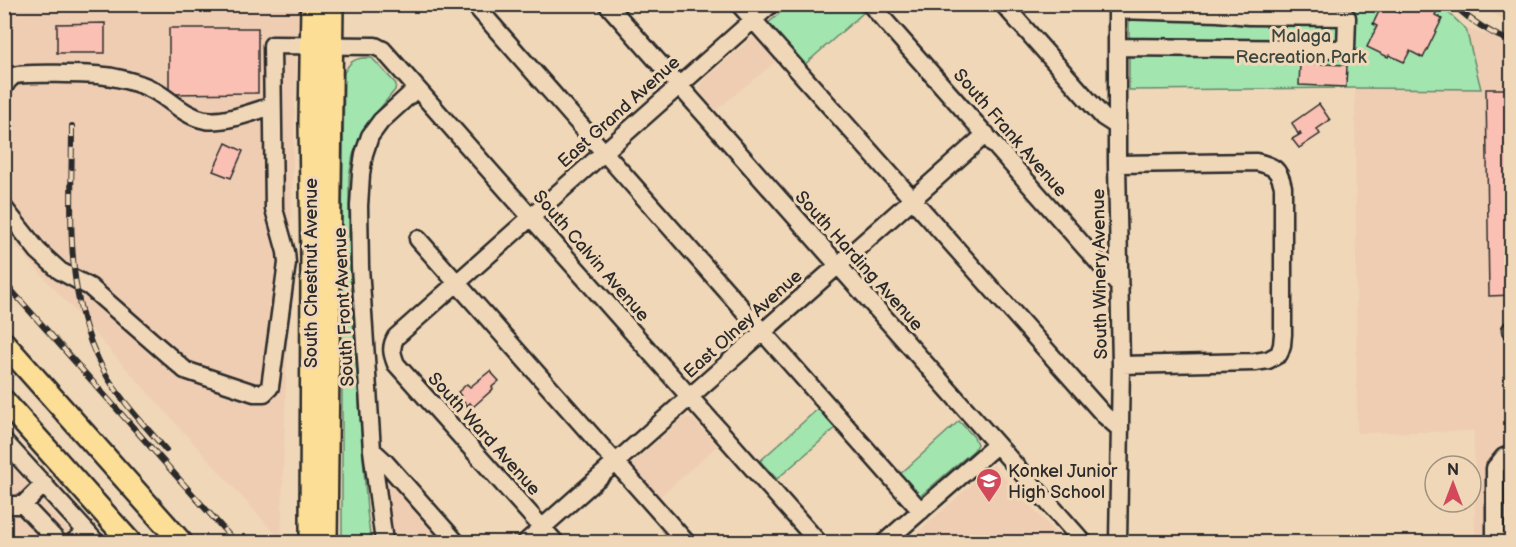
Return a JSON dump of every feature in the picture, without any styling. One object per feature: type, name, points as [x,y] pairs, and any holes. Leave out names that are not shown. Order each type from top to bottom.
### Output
[{"type":"main road","name":"South Chestnut Avenue","points":[[312,4],[322,45],[326,543]]},
{"type":"main road","name":"South Chestnut Avenue","points":[[311,543],[310,122],[322,45],[332,4]]},
{"type":"main road","points":[[4,343],[181,543]]},
{"type":"main road","points":[[4,400],[130,543]]},
{"type":"street","points":[[474,4],[921,511]]},
{"type":"street","name":"South Harding Avenue","points":[[607,4],[1083,543]]},
{"type":"street","points":[[739,4],[1096,406],[1120,429]]},
{"type":"street","name":"East Grand Avenue","points":[[392,348],[396,337],[771,4]]},
{"type":"street","name":"South Frank Avenue","points":[[870,4],[1120,287]]},
{"type":"street","points":[[1004,4],[1103,117],[1117,126]]},
{"type":"street","points":[[1117,7],[1249,16],[1347,17],[1346,49],[1117,47]]},
{"type":"street","name":"South Winery Avenue","points":[[1117,7],[1121,365],[1119,543]]},
{"type":"street","name":"South Calvin Avenue","points":[[272,106],[272,45],[375,46],[383,50],[818,543]]},
{"type":"street","points":[[4,87],[15,75],[105,76],[148,87],[190,116],[206,120],[235,118],[272,106],[274,209],[287,263],[270,387],[264,393],[254,393],[185,370],[90,287],[60,271],[38,251],[4,208]]},
{"type":"street","name":"South Front Avenue","points":[[384,543],[372,450],[360,267],[361,174],[370,136],[381,121],[416,89]]},
{"type":"street","name":"East Olney Avenue","points":[[526,543],[986,134]]},
{"type":"street","points":[[1117,164],[1256,162],[1266,164],[1276,170],[1283,187],[1283,334],[1279,354],[1268,360],[1255,362],[1121,365]]},
{"type":"street","points":[[418,239],[686,543]]},
{"type":"street","name":"South Ward Avenue","points":[[392,348],[396,364],[555,543]]},
{"type":"street","points":[[4,441],[44,484],[85,539]]},
{"type":"street","points":[[885,543],[996,445]]},
{"type":"street","points":[[372,450],[456,543]]},
{"type":"street","points":[[1495,543],[1495,468],[1504,458],[1512,454]]},
{"type":"street","points":[[4,506],[23,505],[44,484]]},
{"type":"street","points":[[23,505],[58,543]]},
{"type":"shaded area","points":[[4,5],[298,5],[281,540],[5,234]]},
{"type":"shaded area","points":[[1476,5],[1511,5],[1511,22],[1504,19]]},
{"type":"shaded area","points":[[1466,29],[1511,40],[1511,542],[1475,542],[1475,514],[1483,514],[1483,454],[1474,454],[1474,431],[1357,433],[1355,88],[1481,89]]},
{"type":"shaded area","points":[[757,33],[779,59],[716,110],[702,95],[700,88],[702,82]]},
{"type":"shaded area","points":[[688,417],[695,421],[717,446],[656,500],[628,467],[682,419]]},
{"type":"shaded area","points":[[5,459],[78,542],[5,542]]},
{"type":"shaded area","name":"Konkel Junior High School","points":[[993,465],[1064,542],[907,542]]},
{"type":"shaded area","points":[[384,469],[450,542],[392,542]]},
{"type":"green space","points":[[789,5],[855,5],[863,13],[802,67],[765,26]]},
{"type":"green space","name":"Malaga Recreation Park","points":[[1132,5],[1440,5],[1466,29],[1481,89],[1129,90],[1129,57],[1132,54],[1132,40],[1129,36],[1129,20],[1132,18]]},
{"type":"green space","points":[[372,58],[396,84],[395,90],[361,135],[353,155],[349,177],[352,307],[371,542],[342,542],[344,73],[352,62]]},
{"type":"green space","points":[[821,406],[839,425],[777,479],[760,461]]},
{"type":"green space","points":[[959,421],[974,437],[977,444],[974,450],[918,498],[898,476]]},
{"type":"building","points":[[1403,4],[1425,4],[1437,10],[1435,15],[1442,19],[1423,58],[1410,51],[1404,62],[1367,47],[1377,26],[1373,24],[1382,5],[1399,13]]},
{"type":"building","points":[[105,23],[105,53],[57,53],[57,24]]},
{"type":"building","points":[[169,28],[258,28],[258,93],[169,94]]},
{"type":"building","points":[[1300,63],[1347,65],[1346,87],[1299,85]]},
{"type":"building","points":[[1486,89],[1512,89],[1512,295],[1489,296]]},
{"type":"building","points":[[1319,104],[1330,120],[1317,129],[1320,134],[1299,148],[1292,139],[1301,134],[1300,132],[1298,134],[1292,123]]},
{"type":"building","points":[[226,143],[243,151],[231,178],[213,171]]},
{"type":"building","points":[[490,371],[499,381],[473,407],[470,403],[467,406],[458,392],[467,384],[470,387]]},
{"type":"railway","points":[[1452,4],[1480,26],[1512,42]]},
{"type":"railway","points":[[72,126],[71,223],[76,287],[83,318],[93,349],[114,388],[166,450]]},
{"type":"railway","points":[[4,282],[235,542]]},
{"type":"place","name":"Konkel Junior High School","points":[[989,504]]}]
